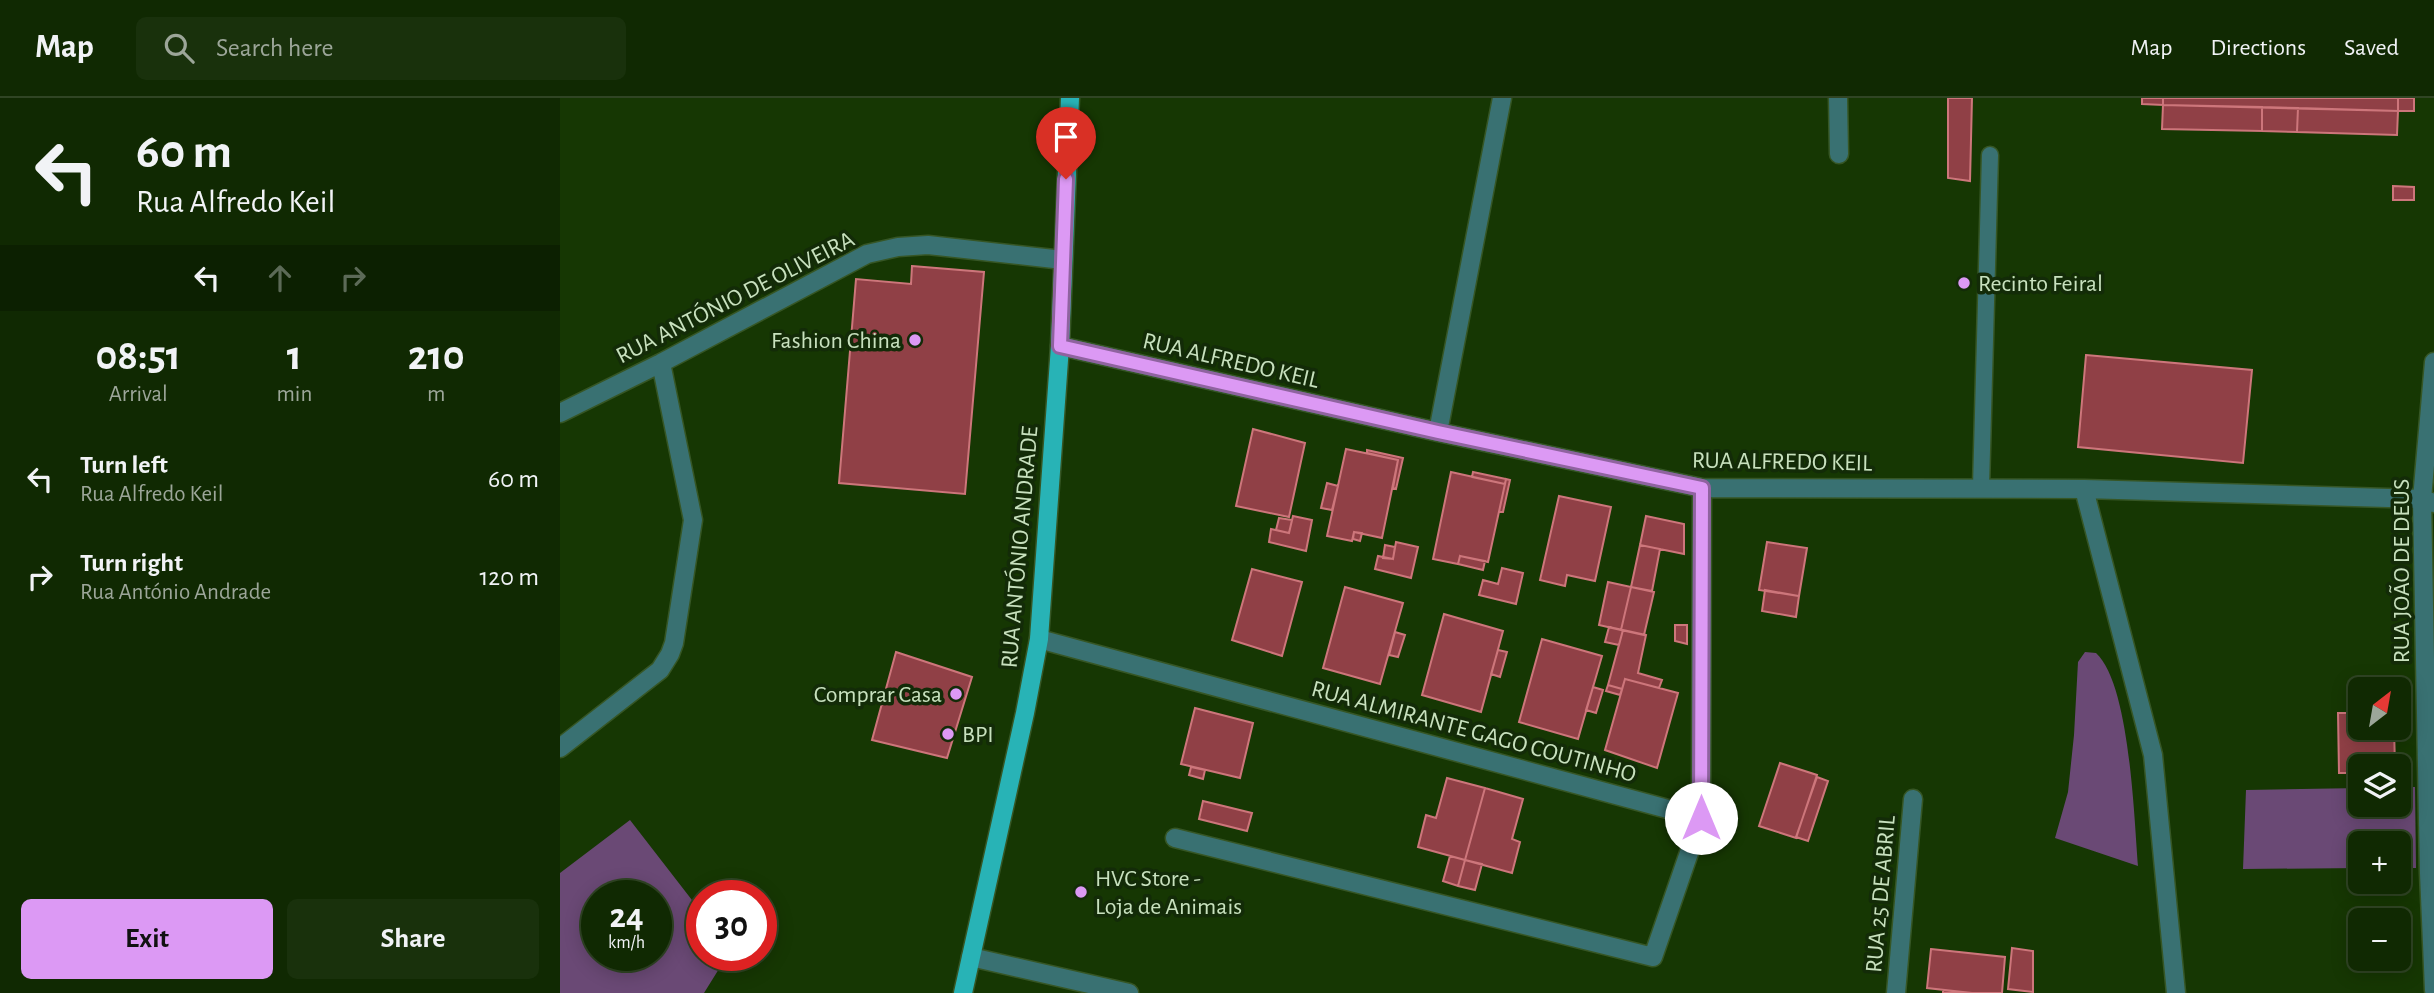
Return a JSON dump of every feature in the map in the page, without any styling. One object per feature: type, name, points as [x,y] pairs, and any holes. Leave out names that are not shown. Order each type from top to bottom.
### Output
[{"type":"main road","name":"RUA ANTÓNIO ANDRADE","points":[[962,993],[1026,713],[1039,639],[1060,346],[1070,98]]},
{"type":"street","points":[[1438,432],[1502,98]]},
{"type":"street","points":[[1838,98],[1839,154]]},
{"type":"street","name":"RUA ANTÓNIO DE OLIVEIRA","points":[[560,413],[867,254],[898,247],[928,245],[1063,260]]},
{"type":"street","name":"RUA ALFREDO KEIL","points":[[1060,346],[1438,432],[1702,488],[1981,487],[2428,501]]},
{"type":"street","name":"RUA JOÃO DE DEUS","points":[[2434,362],[2428,501],[2429,860],[2434,990]]},
{"type":"street","points":[[560,748],[660,670],[674,643],[693,515],[661,363]]},
{"type":"street","points":[[1175,838],[1653,957],[1701,818],[1702,488]]},
{"type":"street","points":[[2084,489],[2153,755],[2176,993]]},
{"type":"street","name":"RUA ALMIRANTE GAGO COUTINHO","points":[[1039,639],[1701,818]]},
{"type":"street","name":"RUA 25 DE ABRIL","points":[[1896,993],[1913,799]]},
{"type":"street","points":[[971,957],[1129,993]]},
{"type":"lane","points":[[1981,487],[1990,155]]},
{"type":"shaded area","points":[[2085,652],[2096,653],[2107,669],[2123,721],[2132,786],[2138,866],[2055,838],[2068,792],[2078,662]]},
{"type":"shaded area","points":[[2411,787],[2415,787],[2416,868],[2411,868],[2411,831],[2348,831],[2348,868],[2243,869],[2246,790],[2348,788],[2348,817],[2411,817]]},
{"type":"shaded area","points":[[630,820],[686,892],[686,971],[718,971],[704,993],[560,993],[560,873]]},
{"type":"building","points":[[1948,98],[1972,98],[1970,181],[1948,178]]},
{"type":"building","points":[[2142,98],[2163,98],[2163,105],[2142,104]]},
{"type":"building","points":[[2163,98],[2398,98],[2398,111],[2163,105]]},
{"type":"building","points":[[2398,98],[2414,98],[2414,111],[2398,111]]},
{"type":"building","points":[[2163,105],[2262,107],[2262,131],[2162,129]]},
{"type":"building","points":[[2262,107],[2298,108],[2297,132],[2262,131]]},
{"type":"building","points":[[2298,108],[2398,111],[2397,135],[2297,132]]},
{"type":"building","points":[[2393,186],[2414,187],[2414,200],[2393,200]]},
{"type":"building","name":"Fashion China","points":[[912,266],[984,272],[965,494],[839,483],[856,279],[911,284]]},
{"type":"building","points":[[2086,355],[2252,370],[2243,463],[2078,447]]},
{"type":"building","points":[[1253,429],[1305,443],[1289,517],[1236,506]]},
{"type":"building","points":[[1346,449],[1398,460],[1382,538],[1354,532],[1352,541],[1327,536]]},
{"type":"building","points":[[1367,450],[1403,458],[1396,489],[1393,488],[1398,460],[1367,453]]},
{"type":"building","points":[[1451,472],[1505,484],[1488,562],[1460,556],[1458,564],[1433,559]]},
{"type":"building","points":[[1473,472],[1506,479],[1505,484],[1472,477]]},
{"type":"building","points":[[1506,479],[1510,480],[1503,512],[1499,512]]},
{"type":"building","points":[[1327,483],[1338,486],[1332,510],[1321,508]]},
{"type":"building","points":[[1559,496],[1611,507],[1595,581],[1567,575],[1565,586],[1540,580]]},
{"type":"building","points":[[1293,516],[1312,520],[1306,551],[1269,542],[1271,529],[1289,533]]},
{"type":"building","points":[[1646,516],[1684,524],[1684,554],[1640,545]]},
{"type":"building","points":[[1279,518],[1292,520],[1289,533],[1276,530]]},
{"type":"building","points":[[1354,532],[1362,533],[1360,541],[1353,539]]},
{"type":"building","points":[[1396,542],[1418,547],[1411,578],[1375,569],[1378,556],[1393,559]]},
{"type":"building","points":[[1767,542],[1807,548],[1799,596],[1759,590]]},
{"type":"building","points":[[1385,545],[1395,547],[1393,559],[1383,558]]},
{"type":"building","points":[[1640,545],[1660,549],[1652,591],[1631,587]]},
{"type":"building","points":[[1460,556],[1485,561],[1483,570],[1458,564]]},
{"type":"building","points":[[1502,568],[1523,573],[1516,604],[1479,595],[1483,580],[1498,584]]},
{"type":"building","points":[[1252,569],[1302,582],[1282,656],[1232,640]]},
{"type":"building","points":[[1608,582],[1631,587],[1621,630],[1599,625]]},
{"type":"building","points":[[1345,587],[1403,603],[1380,684],[1323,668]]},
{"type":"building","points":[[1631,587],[1654,592],[1644,635],[1621,630]]},
{"type":"building","points":[[1765,590],[1799,596],[1796,617],[1762,611]]},
{"type":"building","points":[[1444,614],[1503,631],[1481,712],[1422,695]]},
{"type":"building","points":[[1675,625],[1687,625],[1687,644],[1675,641]]},
{"type":"building","points":[[1609,627],[1623,630],[1619,645],[1605,642]]},
{"type":"building","points":[[1623,630],[1646,635],[1638,673],[1662,680],[1659,688],[1625,679],[1622,689],[1608,685]]},
{"type":"building","points":[[1395,632],[1405,635],[1398,657],[1389,655]]},
{"type":"building","points":[[1542,639],[1602,656],[1578,739],[1519,722]]},
{"type":"building","points":[[1498,650],[1507,652],[1500,677],[1491,674]]},
{"type":"building","points":[[896,652],[972,677],[947,758],[872,740]]},
{"type":"building","points":[[1625,679],[1678,693],[1657,768],[1605,750]]},
{"type":"building","points":[[1608,685],[1622,689],[1620,695],[1606,691]]},
{"type":"building","points":[[1593,687],[1603,690],[1596,713],[1586,710]]},
{"type":"building","points":[[1195,708],[1253,723],[1240,778],[1181,764]]},
{"type":"building","points":[[2338,713],[2348,713],[2348,740],[2394,740],[2395,754],[2348,754],[2348,773],[2339,773]]},
{"type":"building","points":[[1780,763],[1817,775],[1796,838],[1759,826]]},
{"type":"building","points":[[1191,767],[1205,770],[1203,779],[1189,775]]},
{"type":"building","points":[[1817,777],[1828,781],[1808,841],[1796,837]]},
{"type":"building","points":[[1447,778],[1485,788],[1465,860],[1418,847],[1426,815],[1436,818]]},
{"type":"building","points":[[1485,788],[1523,799],[1512,839],[1520,842],[1512,873],[1465,860]]},
{"type":"building","points":[[1203,801],[1252,813],[1247,831],[1199,819]]},
{"type":"building","points":[[1450,856],[1465,860],[1458,886],[1443,881]]},
{"type":"building","points":[[1465,860],[1482,864],[1475,890],[1458,886]]},
{"type":"building","points":[[2012,948],[2033,951],[2033,992],[2008,989]]},
{"type":"building","points":[[1931,949],[2005,957],[2002,993],[1927,988]]},
{"type":"building","points":[[1943,990],[1970,993],[1943,993]]},
{"type":"place","name":"Recinto Feiral","points":[[1964,283]]},
{"type":"place","name":"Fashion China","points":[[915,340]]},
{"type":"place","name":"Comprar Casa","points":[[956,694]]},
{"type":"place","name":"BPI","points":[[948,734]]},
{"type":"place","name":"HVC Store - Loja de Animais","points":[[1081,892]]},
{"type":"route","points":[[1066,179],[1060,346],[1438,432],[1702,488],[1701,818]]}]
